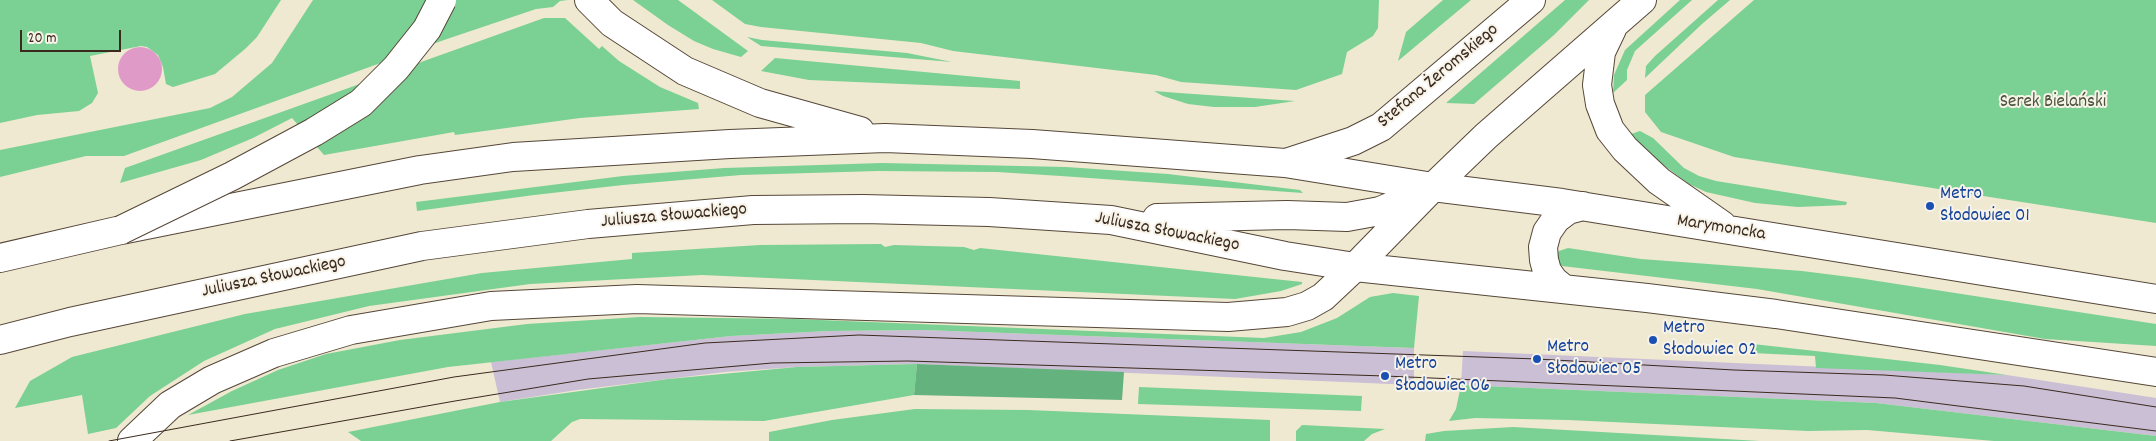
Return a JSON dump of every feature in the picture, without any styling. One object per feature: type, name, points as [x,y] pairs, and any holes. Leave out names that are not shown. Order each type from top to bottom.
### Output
[{"type":"main road","points":[[121,230],[232,176],[314,132],[361,103],[396,68],[427,29],[442,0]]},
{"type":"main road","points":[[589,0],[612,23],[685,71],[760,103],[885,138]]},
{"type":"main road","name":"Stefana Żeromskiego","points":[[1285,164],[1353,141],[1381,127],[1531,0]]},
{"type":"main road","points":[[132,441],[170,405],[212,380],[274,353],[351,330],[491,306],[637,299],[1228,317],[1287,312],[1307,306],[1323,298],[1433,187],[1508,117],[1642,0]]},
{"type":"main road","points":[[1615,23],[1601,52],[1597,69],[1600,104],[1610,130],[1624,149],[1659,181],[1730,230]]},
{"type":"main road","points":[[0,258],[121,230],[420,170],[513,157],[885,138],[1032,144],[1285,164]]},
{"type":"main road","name":"Marymoncka","points":[[1285,164],[1433,187],[1583,206],[2156,299]]},
{"type":"main road","points":[[1111,220],[1287,215],[1348,217],[1380,211],[1433,187]]},
{"type":"main road","points":[[1564,289],[1554,281],[1547,271],[1543,247],[1547,232],[1556,220],[1568,210],[1583,206]]},
{"type":"main road","name":"Juliusza Słowackiego","points":[[0,340],[70,322],[422,246],[588,224],[752,210],[863,209],[989,212],[1111,220],[1285,256],[1355,267]]},
{"type":"main road","points":[[1355,267],[1776,314],[2156,372]]},
{"type":"shaded area","points":[[923,330],[1414,348],[1414,385],[917,364],[797,367],[725,372],[577,390],[500,402],[491,362],[731,336],[829,331]]},
{"type":"shaded area","points":[[1463,351],[2007,375],[2156,398],[2156,436],[1876,403],[1461,385]]},
{"type":"green space","points":[[0,0],[281,0],[257,37],[215,74],[173,87],[166,84],[163,67],[158,55],[147,47],[141,46],[90,56],[98,93],[92,103],[79,111],[37,115],[0,123]]},
{"type":"green space","points":[[313,0],[568,0],[560,1],[553,7],[536,9],[444,40],[124,156],[86,156],[0,177],[0,150],[210,108],[232,97],[272,63]]},
{"type":"green space","points":[[633,0],[678,0],[748,51],[741,57],[694,41]]},
{"type":"green space","points":[[712,0],[1379,0],[1378,28],[1373,36],[1347,52],[1342,74],[1296,90],[1181,82],[1156,75],[953,51],[921,43],[761,27],[745,24]]},
{"type":"green space","points":[[1443,0],[1471,0],[1398,61],[1406,32]]},
{"type":"green space","points":[[1565,0],[1589,0],[1554,35],[1474,104],[1446,103]]},
{"type":"green space","points":[[1680,0],[1692,0],[1635,51],[1627,70],[1627,80],[1613,93],[1614,75],[1625,50]]},
{"type":"green space","points":[[1718,0],[1730,0],[1645,78],[1646,66],[1655,56]]},
{"type":"green space","name":"Serek Bielański","points":[[1754,0],[2156,0],[2156,223],[1734,157],[1661,132],[1645,112],[1645,95]]},
{"type":"green space","points":[[544,18],[565,18],[599,49],[602,46],[619,61],[660,87],[698,103],[699,109],[580,118],[455,135],[454,132],[324,155],[292,118],[253,138],[201,160],[120,183],[125,168]]},
{"type":"green space","points":[[747,37],[907,53],[952,62],[761,46]]},
{"type":"green space","points":[[775,58],[1020,81],[1020,89],[809,80],[761,71]]},
{"type":"green space","points":[[1154,91],[1295,101],[1255,107],[1214,107],[1188,104]]},
{"type":"green space","points":[[1640,131],[1653,138],[1684,168],[1699,176],[1716,181],[1847,202],[1846,205],[1798,207],[1755,203],[1706,192],[1689,184],[1654,158],[1631,134]]},
{"type":"green space","points":[[882,163],[1066,167],[1168,174],[1300,190],[1303,193],[997,172],[878,171],[741,175],[623,185],[417,211],[416,202],[623,176],[724,168]]},
{"type":"green space","points":[[881,244],[885,247],[894,245],[964,247],[974,250],[980,248],[1302,282],[1302,284],[1281,291],[1235,299],[702,275],[530,284],[369,306],[275,329],[204,361],[150,396],[116,428],[88,434],[82,395],[15,408],[30,381],[72,357],[245,314],[482,273],[632,259],[632,253],[760,245]]},
{"type":"green space","points":[[1568,248],[1641,259],[1802,271],[1858,278],[2156,324],[2156,346],[2045,339],[1757,289],[1562,266],[1557,262],[1556,256],[1559,251]]},
{"type":"green space","points":[[1393,293],[1419,296],[1414,348],[923,330],[829,331],[731,336],[448,367],[188,415],[232,391],[278,370],[326,354],[400,340],[527,324],[640,317],[796,319],[1264,338],[1301,332],[1337,318],[1370,297]]},
{"type":"green space","points":[[1753,344],[1940,365],[2007,375],[1816,368],[1815,356],[1752,353]]},
{"type":"green space","points":[[917,364],[914,395],[764,421],[580,419],[572,422],[551,441],[361,441],[348,432],[500,402],[668,379],[797,367]]},
{"type":"green space","points":[[917,364],[1124,372],[1122,400],[914,395]]},
{"type":"green space","points":[[1461,385],[1876,403],[2156,436],[2156,441],[1994,441],[1867,430],[1808,431],[1568,420],[1475,418],[1449,421],[1456,409]]},
{"type":"green space","points":[[1139,387],[1362,396],[1361,411],[1138,404]]},
{"type":"green space","points":[[915,409],[1028,410],[1270,420],[1270,441],[769,441],[769,432],[832,420]]},
{"type":"green space","points":[[1302,425],[1385,429],[1372,434],[1364,441],[1296,441],[1296,431]]},
{"type":"green space","points":[[1513,427],[1760,441],[1425,441],[1426,434],[1444,431]]},
{"type":"building","points":[[144,47],[156,53],[161,60],[161,78],[156,85],[149,90],[136,91],[128,88],[121,81],[118,65],[121,57],[128,50]]},
{"type":"tram line","points":[[109,441],[454,377],[705,343],[859,335],[1537,359],[1734,370],[1884,375],[2024,386],[2156,407]]},
{"type":"tram line","points":[[230,441],[588,379],[772,363],[908,361],[1385,376],[1895,398],[2156,431]]},
{"type":"place","name":"Metro Słodowiec 01","points":[[1930,206]]},
{"type":"place","name":"Metro Słodowiec 02","points":[[1653,340]]},
{"type":"place","name":"Metro Słodowiec 05","points":[[1537,359]]},
{"type":"place","name":"Metro Słodowiec 06","points":[[1385,376]]}]
